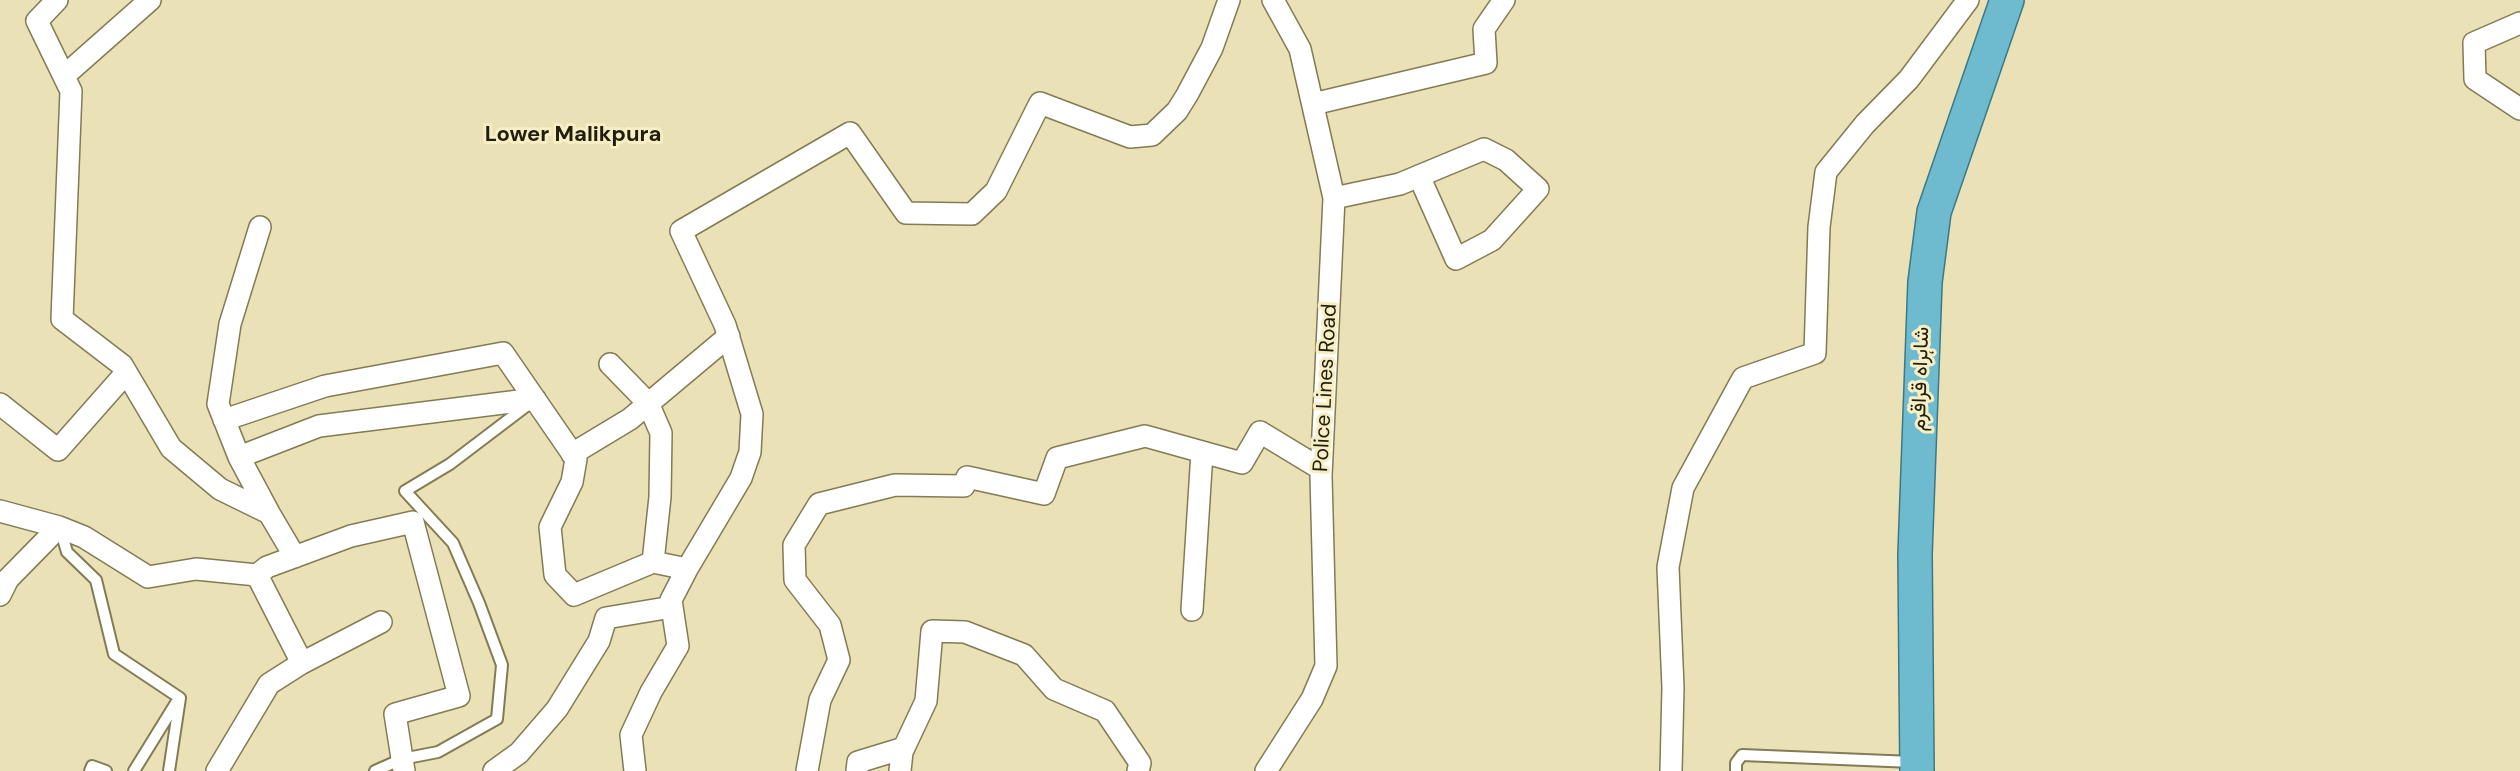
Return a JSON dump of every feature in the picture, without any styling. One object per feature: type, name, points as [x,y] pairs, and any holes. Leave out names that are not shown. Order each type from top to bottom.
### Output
[{"type":"highway","name":"شاہراہ قراقرم","points":[[1917,766],[1915,554],[1925,282],[1934,212],[2007,0]]},
{"type":"street","points":[[57,0],[37,21],[71,91],[62,319],[122,365],[171,448],[220,489],[269,513]]},
{"type":"street","points":[[64,76],[150,0]]},
{"type":"street","points":[[635,771],[631,735],[651,692],[678,646],[671,600],[741,478],[750,452],[752,414],[729,336],[681,231],[850,133],[906,213],[972,214],[996,191],[1040,103],[1130,137],[1152,135],[1177,111],[1187,95],[1212,48],[1229,0]]},
{"type":"street","name":"Police Lines Road","points":[[1266,771],[1312,699],[1326,666],[1321,469],[1335,198],[1300,49],[1273,0]]},
{"type":"street","points":[[1313,104],[1486,63],[1484,29],[1504,0]]},
{"type":"street","points":[[1671,771],[1673,688],[1668,567],[1683,488],[1743,378],[1815,353],[1819,227],[1826,172],[1865,124],[1909,79],[1968,0]]},
{"type":"street","points":[[2520,22],[2474,43],[2475,79],[2520,109]]},
{"type":"street","points":[[1335,198],[1400,184],[1419,176],[1484,149],[1506,160],[1538,189],[1492,240],[1456,259],[1419,176]]},
{"type":"street","points":[[260,227],[230,324],[218,404],[239,457],[295,557]]},
{"type":"street","points":[[572,454],[630,419],[729,336]]},
{"type":"street","points":[[224,420],[325,386],[503,353],[576,459],[572,482],[550,527],[555,575],[573,595],[653,562],[687,569]]},
{"type":"street","points":[[610,364],[648,403],[661,433],[660,497],[653,562]]},
{"type":"street","points":[[0,404],[58,450],[126,373]]},
{"type":"street","points":[[239,457],[319,426],[535,399]]},
{"type":"street","points":[[807,771],[820,700],[839,660],[830,624],[795,580],[794,545],[819,504],[895,485],[964,486],[967,477],[1044,494],[1057,458],[1145,436],[1242,463],[1260,432],[1321,469]]},
{"type":"street","points":[[1192,610],[1202,452]]},
{"type":"street","points":[[0,511],[59,527],[84,537],[148,577],[196,569],[257,575],[267,567],[351,536],[413,522],[459,696],[395,714],[403,765]]},
{"type":"street","points":[[0,595],[8,579],[59,527]]},
{"type":"street","points":[[257,575],[302,663]]},
{"type":"street","points":[[494,771],[519,753],[557,709],[599,641],[606,618],[672,607]]},
{"type":"street","points":[[217,771],[269,684],[302,663],[381,622]]},
{"type":"street","points":[[900,771],[904,747],[926,701],[932,631],[965,632],[1024,655],[1054,688],[1105,711],[1140,764],[1138,771]]},
{"type":"street","points":[[857,771],[858,762],[904,747]]},
{"type":"lane","points":[[375,771],[403,765],[438,752],[497,719],[502,665],[453,543],[405,491],[450,464],[535,399]]},
{"type":"lane","points":[[59,527],[67,552],[96,580],[114,654],[180,698]]},
{"type":"lane","points":[[134,771],[180,698]]},
{"type":"lane","points":[[169,771],[180,698]]},
{"type":"lane","points":[[1736,771],[1736,763],[1742,755],[1917,766]]},
{"type":"lane","points":[[90,771],[92,766],[106,771]]},
{"type":"district","name":"Lower Malikpura","points":[[573,135]]}]
